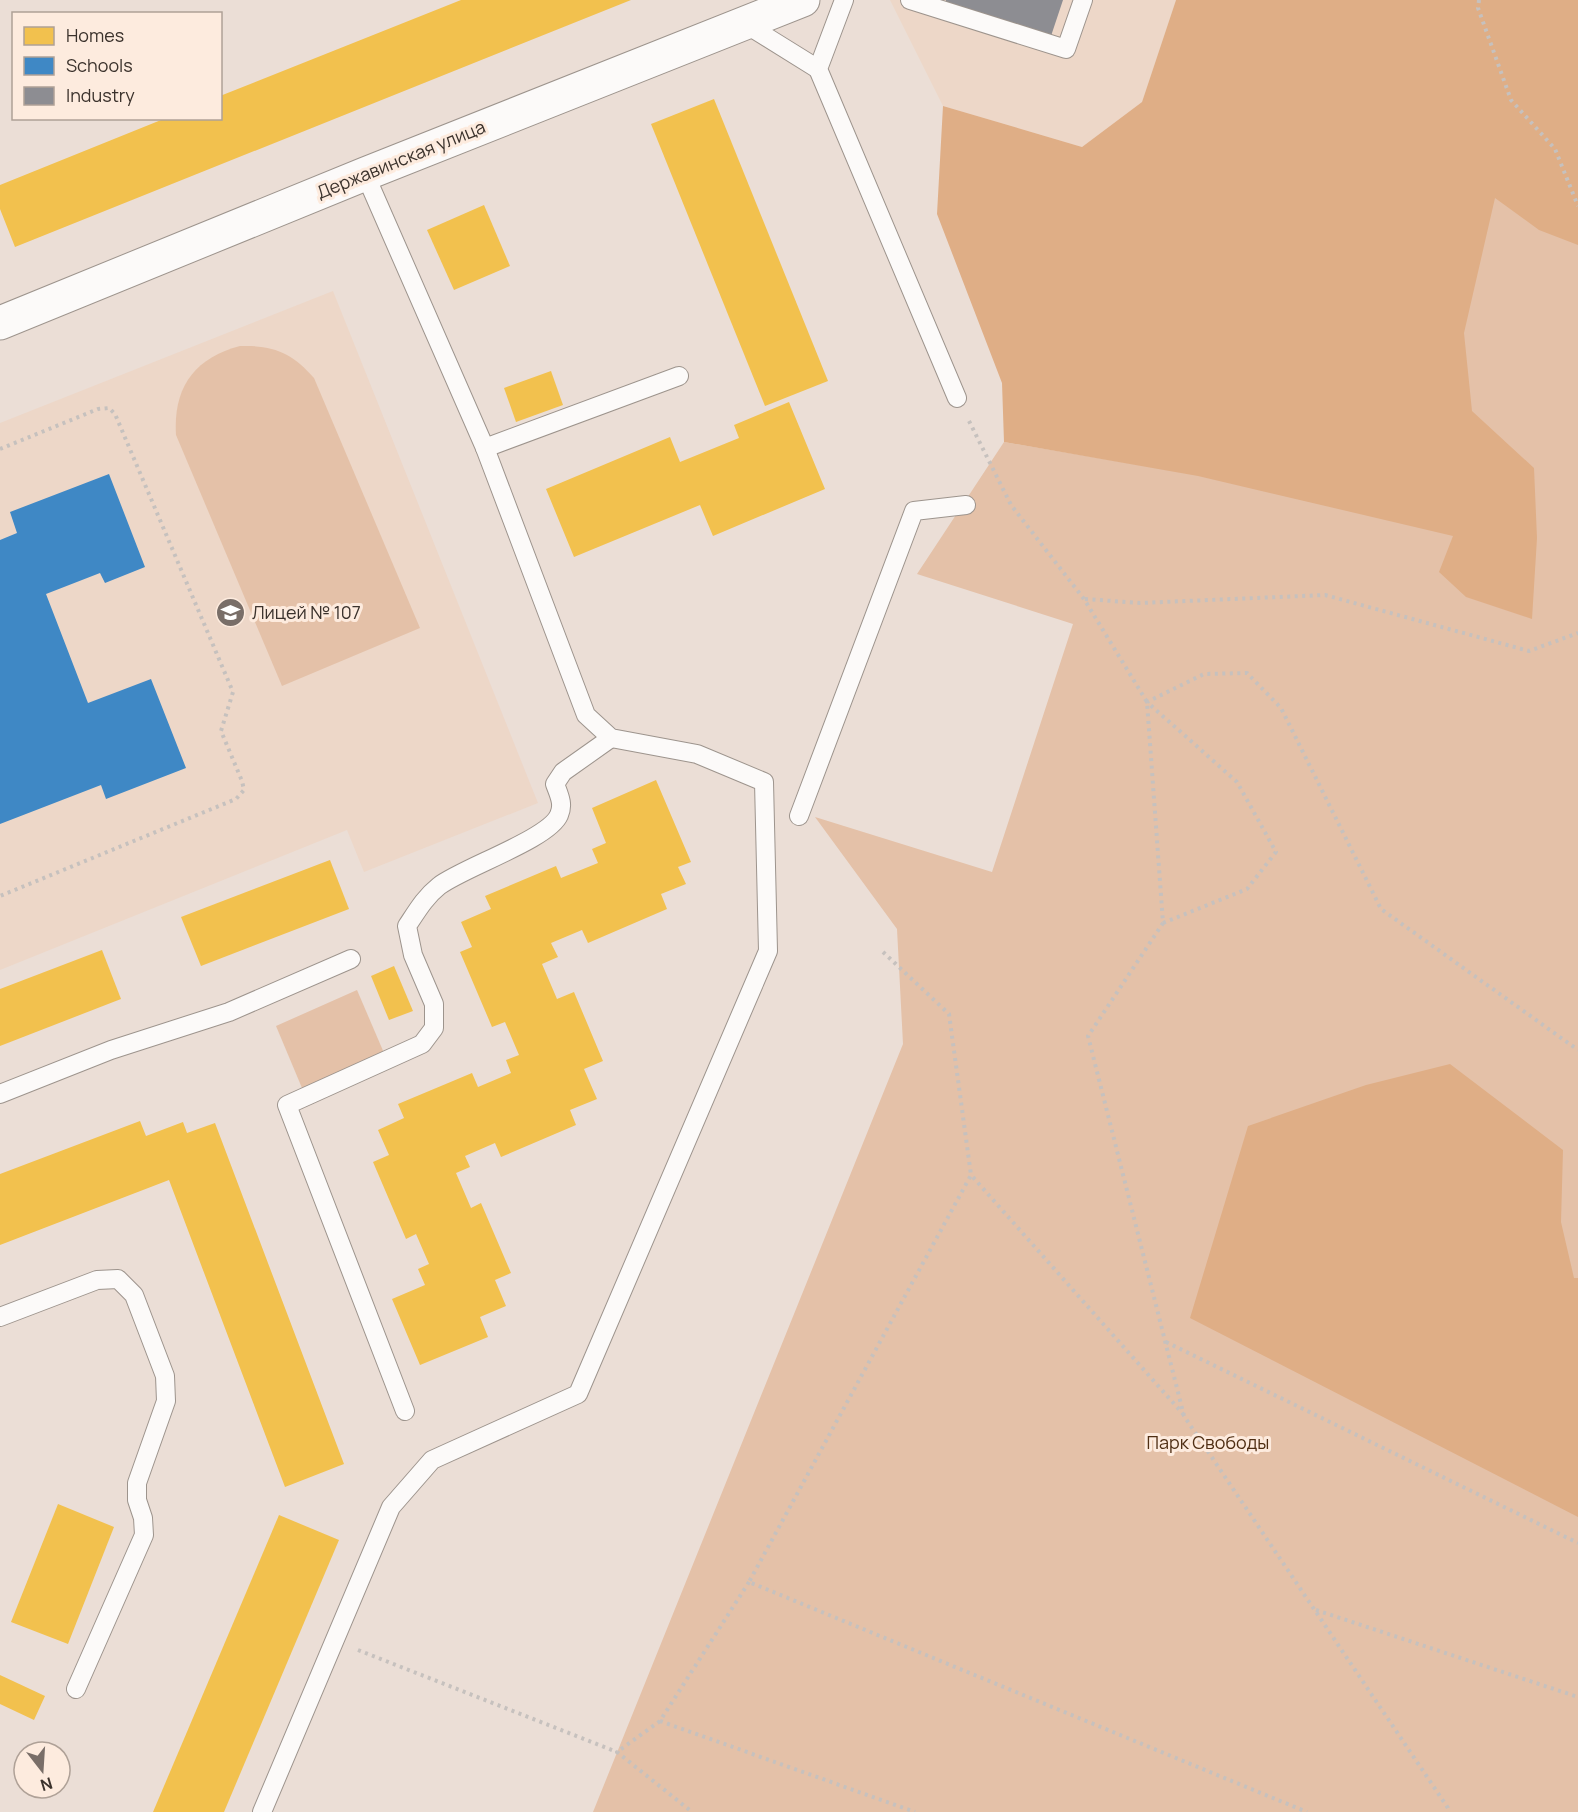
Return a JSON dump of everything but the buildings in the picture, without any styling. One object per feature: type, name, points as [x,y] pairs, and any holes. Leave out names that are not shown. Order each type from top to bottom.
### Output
[{"type":"street","name":"Державинская улица","points":[[0,323],[365,174],[803,0]]},
{"type":"lane","points":[[818,69],[844,0]]},
{"type":"lane","points":[[910,0],[1066,50],[1083,0]]},
{"type":"lane","points":[[744,23],[818,69],[957,398]]},
{"type":"lane","points":[[262,1812],[391,1507],[432,1460],[578,1394],[768,951],[764,782],[697,754],[611,738],[586,715],[486,448],[365,174]]},
{"type":"lane","points":[[486,448],[679,376]]},
{"type":"lane","points":[[799,816],[914,511],[966,505]]},
{"type":"lane","points":[[405,1411],[287,1105],[422,1044],[434,1028],[434,1004],[413,955],[407,926],[421,904],[441,885],[540,834],[558,818],[562,804],[555,784],[563,772],[611,738]]},
{"type":"lane","points":[[0,1094],[111,1050],[229,1012],[351,958]]},
{"type":"lane","points":[[0,1317],[97,1280],[118,1279],[134,1295],[165,1376],[166,1401],[137,1483],[137,1500],[143,1518],[144,1535],[76,1689]]},
{"type":"path","points":[[1479,0],[1478,8],[1511,100],[1555,149],[1578,206]]},
{"type":"path","points":[[957,398],[1011,505],[1084,599],[1147,702],[1236,782],[1275,852],[1247,889],[1163,923],[1088,1036],[1184,1416]]},
{"type":"path","points":[[0,449],[98,409],[109,408],[115,414],[233,692],[221,731],[244,790],[236,799],[0,896]]},
{"type":"path","points":[[1084,599],[1140,603],[1325,595],[1529,651],[1578,633]]},
{"type":"path","points":[[1147,702],[1204,674],[1246,673],[1281,708],[1381,909],[1578,1050]]},
{"type":"path","points":[[1147,702],[1163,923]]},
{"type":"path","points":[[883,952],[948,1014],[971,1175],[1184,1416],[1449,1812]]},
{"type":"path","points":[[617,1752],[660,1721],[749,1582],[971,1175]]},
{"type":"path","points":[[1165,1342],[1578,1543]]},
{"type":"path","points":[[749,1582],[1307,1812]]},
{"type":"path","points":[[1315,1610],[1578,1697]]},
{"type":"path","points":[[334,1640],[617,1752],[692,1812]]},
{"type":"path","points":[[660,1721],[915,1812]]},
{"type":"shaded area","points":[[890,0],[1176,0],[1142,102],[1082,147],[943,106]]},
{"type":"shaded area","points":[[1176,0],[1578,0],[1578,245],[1539,230],[1495,198],[1464,333],[1472,411],[1534,468],[1537,538],[1532,619],[1466,597],[1439,572],[1453,536],[1198,476],[1004,442],[1002,383],[937,214],[943,106],[1082,147],[1142,102]]},
{"type":"shaded area","name":"Лицей № 107","points":[[333,291],[538,803],[364,872],[347,830],[0,970],[0,423]]},
{"type":"shaded area","points":[[1450,1064],[1563,1150],[1561,1222],[1574,1278],[1578,1278],[1578,1517],[1190,1318],[1248,1126],[1366,1085]]},
{"type":"green space","name":"Парк Свободы","points":[[1578,0],[1578,1812],[593,1812],[903,1044],[897,929],[815,817],[992,872],[1073,624],[917,574],[1004,442],[1198,475]]},
{"type":"green space","points":[[240,346],[263,347],[282,352],[298,362],[314,378],[420,628],[282,686],[176,435],[178,403],[190,377],[210,358]]},
{"type":"green space","points":[[357,990],[384,1053],[302,1088],[276,1026]]},
{"type":"place","name":"Лицей № 107","points":[[231,613]]}]
